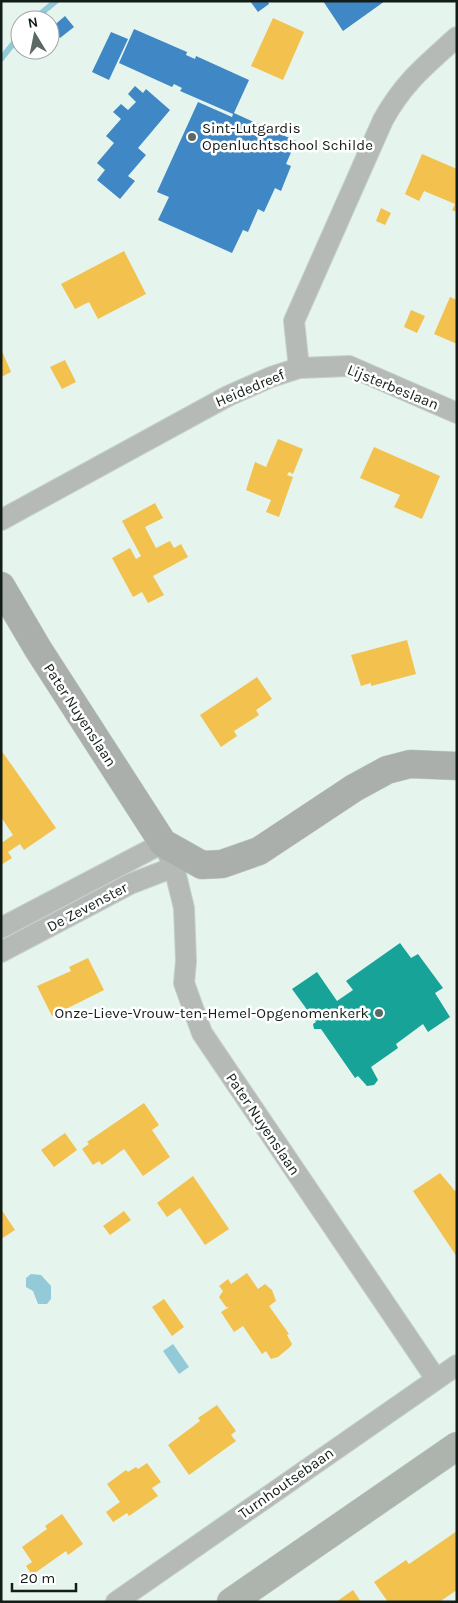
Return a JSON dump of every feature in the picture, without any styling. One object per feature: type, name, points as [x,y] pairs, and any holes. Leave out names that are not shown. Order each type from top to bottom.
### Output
[{"type":"main road","points":[[231,1602],[457,1446]]},
{"type":"street","name":"Heidedreef","points":[[1,520],[228,396],[271,377],[299,368],[294,321],[383,120],[408,81],[457,38]]},
{"type":"street","name":"Lijsterbeslaan","points":[[299,368],[349,366],[457,413]]},
{"type":"street","name":"Pater Nuyenslaan","points":[[1,586],[38,649],[163,842],[174,867],[184,908],[186,961],[184,983],[202,1032],[436,1379]]},
{"type":"street","name":"Pater Nuyenslaan","points":[[163,842],[202,865],[222,864],[259,851],[354,788],[387,770],[410,764],[457,766]]},
{"type":"street","name":"De Zevenster","points":[[1,928],[163,842]]},
{"type":"street","name":"De Zevenster","points":[[1,952],[130,884],[174,867]]},
{"type":"street","name":"Turnhoutsebaan","points":[[116,1602],[457,1365]]},
{"type":"water","points":[[31,1274],[41,1275],[51,1286],[51,1299],[47,1304],[38,1304],[33,1291],[26,1287],[26,1278]]},
{"type":"water","points":[[173,1344],[189,1367],[179,1374],[163,1351]]},
{"type":"building: Homes","points":[[273,18],[304,32],[283,80],[251,66]]},
{"type":"building: Homes","points":[[422,154],[457,169],[457,212],[452,210],[455,204],[424,191],[419,201],[405,194]]},
{"type":"building: Homes","points":[[381,208],[391,213],[385,225],[376,221]]},
{"type":"building: Homes","points":[[124,251],[146,294],[98,319],[89,302],[75,309],[61,284]]},
{"type":"building: Homes","points":[[450,297],[457,300],[457,344],[434,334]]},
{"type":"building: Homes","points":[[411,310],[425,316],[417,333],[404,327]]},
{"type":"building: Homes","points":[[1,349],[11,372],[1,377]]},
{"type":"building: Homes","points":[[65,360],[76,382],[62,389],[50,367]]},
{"type":"building: Homes","points":[[278,439],[303,449],[293,474],[289,472],[287,475],[293,477],[279,517],[266,512],[271,500],[246,490],[255,462],[266,467]]},
{"type":"building: Homes","points":[[374,447],[440,476],[422,519],[394,507],[400,495],[360,478]]},
{"type":"building: Homes","points":[[155,503],[163,518],[145,527],[156,548],[170,541],[174,548],[181,544],[188,557],[153,576],[164,595],[148,603],[142,592],[133,597],[112,558],[130,548],[136,559],[141,556],[122,521]]},
{"type":"building: Homes","points":[[407,640],[416,674],[371,686],[371,683],[361,686],[351,655]]},
{"type":"building: Homes","points":[[257,677],[272,699],[256,710],[259,715],[234,731],[237,736],[221,747],[200,715]]},
{"type":"building: Homes","points":[[1,750],[56,828],[24,850],[20,844],[8,852],[12,858],[1,865],[1,840],[3,842],[13,835],[1,817]]},
{"type":"building: Homes","points":[[88,958],[104,990],[52,1016],[37,986],[71,971],[69,967]]},
{"type":"building: Homes","points":[[144,1103],[159,1125],[152,1130],[170,1157],[143,1176],[124,1149],[102,1165],[99,1161],[93,1165],[82,1149],[89,1144],[87,1142]]},
{"type":"building: Homes","points":[[65,1133],[77,1150],[54,1167],[41,1150]]},
{"type":"building: Homes","points":[[440,1173],[455,1191],[457,1190],[457,1257],[413,1191]]},
{"type":"building: Homes","points":[[193,1176],[229,1229],[205,1245],[180,1208],[167,1217],[157,1203]]},
{"type":"building: Homes","points":[[1,1209],[15,1230],[1,1239]]},
{"type":"building: Homes","points":[[124,1211],[131,1220],[110,1235],[103,1226]]},
{"type":"building: Homes","points":[[247,1273],[258,1289],[265,1284],[272,1290],[276,1301],[269,1306],[289,1334],[287,1335],[292,1344],[278,1357],[271,1359],[266,1351],[262,1354],[243,1326],[234,1332],[221,1312],[229,1307],[226,1307],[219,1297],[223,1291],[219,1286],[228,1279],[231,1284]]},
{"type":"building: Homes","points":[[164,1299],[184,1327],[172,1336],[152,1307]]},
{"type":"building: Homes","points":[[217,1405],[236,1431],[231,1435],[236,1441],[189,1475],[168,1445],[200,1421],[198,1418]]},
{"type":"building: Homes","points":[[147,1463],[161,1482],[152,1488],[158,1496],[129,1516],[127,1513],[113,1522],[106,1512],[120,1502],[107,1484],[126,1470],[128,1472],[136,1467],[138,1469]]},
{"type":"building: Homes","points":[[62,1514],[83,1544],[68,1555],[66,1551],[32,1575],[26,1566],[32,1562],[22,1547],[47,1529],[45,1526]]},
{"type":"building: Homes","points":[[457,1531],[457,1590],[439,1602],[388,1602],[374,1582],[406,1560],[409,1564]]},
{"type":"building: Homes","points":[[353,1590],[361,1602],[336,1602]]},
{"type":"building: Schools","points":[[250,1],[268,1],[269,4],[258,12]]},
{"type":"building: Schools","points":[[323,1],[385,1],[343,31]]},
{"type":"building: Schools","points":[[65,16],[74,27],[60,38],[60,20]]},
{"type":"building: Schools","points":[[134,29],[187,52],[186,55],[195,59],[196,56],[249,80],[234,113],[296,141],[286,164],[291,166],[281,191],[275,188],[264,212],[258,209],[248,232],[243,230],[232,253],[158,220],[169,197],[157,192],[198,102],[232,117],[233,114],[180,91],[182,88],[174,84],[172,87],[119,63]]},
{"type":"building: Schools","points":[[111,32],[128,39],[109,80],[92,72]]},
{"type":"building: Schools","points":[[135,86],[143,93],[146,89],[170,110],[138,148],[146,155],[128,176],[135,181],[120,199],[97,180],[105,170],[97,163],[114,143],[106,136],[121,119],[113,112],[121,104],[128,110],[136,102],[128,94]]},
{"type":"building: Public","name":"Onze-Lieve-Vrouw-ten-Hemel-Opgenomenkerk","points":[[400,943],[411,958],[418,954],[443,988],[435,993],[450,1017],[428,1032],[423,1024],[396,1044],[398,1048],[371,1067],[378,1080],[374,1085],[367,1086],[358,1076],[355,1078],[321,1029],[314,1029],[313,1024],[316,1022],[292,989],[317,972],[337,1001],[353,990],[346,981]]},
{"type":"waterway","points":[[45,10],[56,1]]},
{"type":"waterway","points":[[1,59],[10,48]]},
{"type":"place","name":"Sint-Lutgardis Openluchtschool Schilde","points":[[192,137]]},
{"type":"place","name":"Onze-Lieve-Vrouw-ten-Hemel-Opgenomenkerk","points":[[379,1013]]}]
